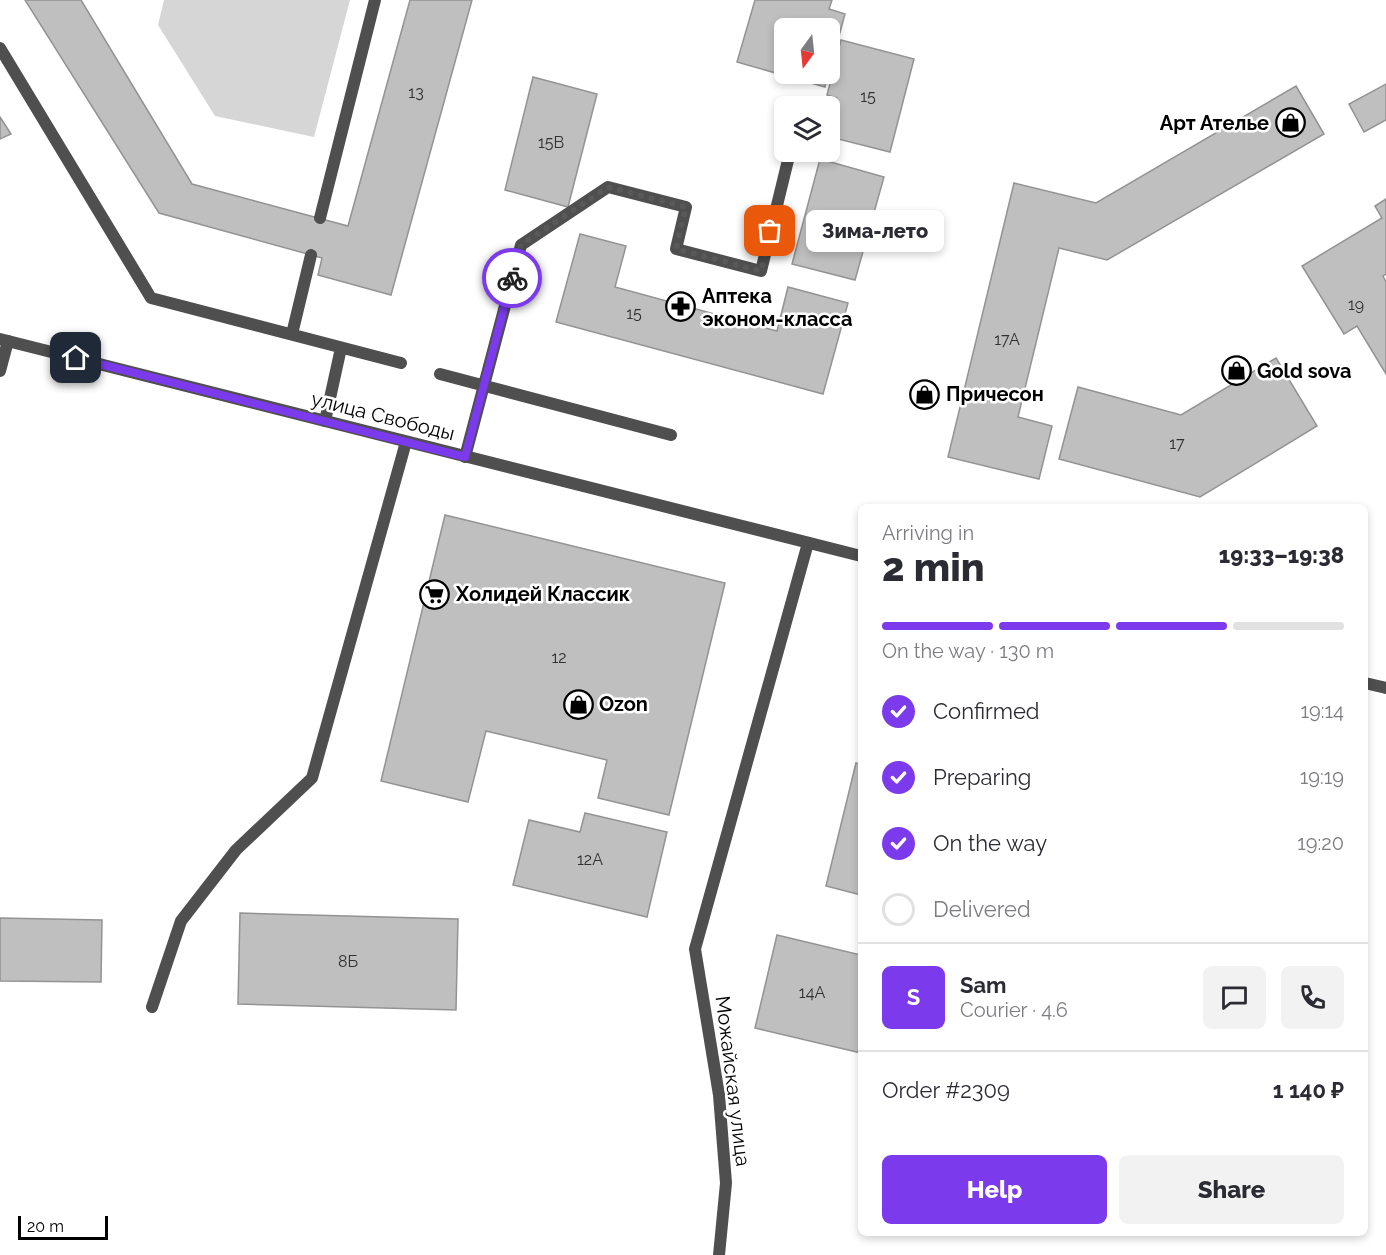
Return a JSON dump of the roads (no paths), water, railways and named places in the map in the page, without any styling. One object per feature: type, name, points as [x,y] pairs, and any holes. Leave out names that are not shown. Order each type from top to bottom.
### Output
[{"type":"street","points":[[320,218],[375,0]]},
{"type":"street","points":[[0,48],[151,298],[401,363]]},
{"type":"street","points":[[465,457],[521,245],[608,187],[686,207],[676,249],[761,271],[788,162]]},
{"type":"street","points":[[292,334],[311,255]]},
{"type":"street","points":[[0,371],[4,340]]},
{"type":"street","name":"улица Свободы","points":[[4,340],[858,555]]},
{"type":"street","points":[[325,421],[341,348]]},
{"type":"street","points":[[440,374],[671,435]]},
{"type":"street","points":[[152,1007],[181,921],[236,850],[312,778],[406,442]]},
{"type":"street","name":"Можайская улица","points":[[719,1255],[726,1183],[719,1095],[695,949],[808,543]]},
{"type":"street","points":[[1368,684],[1386,688]]},
{"type":"place","name":"Арт Ателье","points":[[1290,123]]},
{"type":"place","name":"Зима-лето","points":[[770,231]]},
{"type":"place","name":"Аптека эконом-класса","points":[[681,307]]},
{"type":"place","name":"Gold sova","points":[[1236,371]]},
{"type":"place","name":"Причесон","points":[[925,394]]},
{"type":"place","name":"Холидей Классик","points":[[435,594]]},
{"type":"place","name":"Ozon","points":[[578,704]]}]
